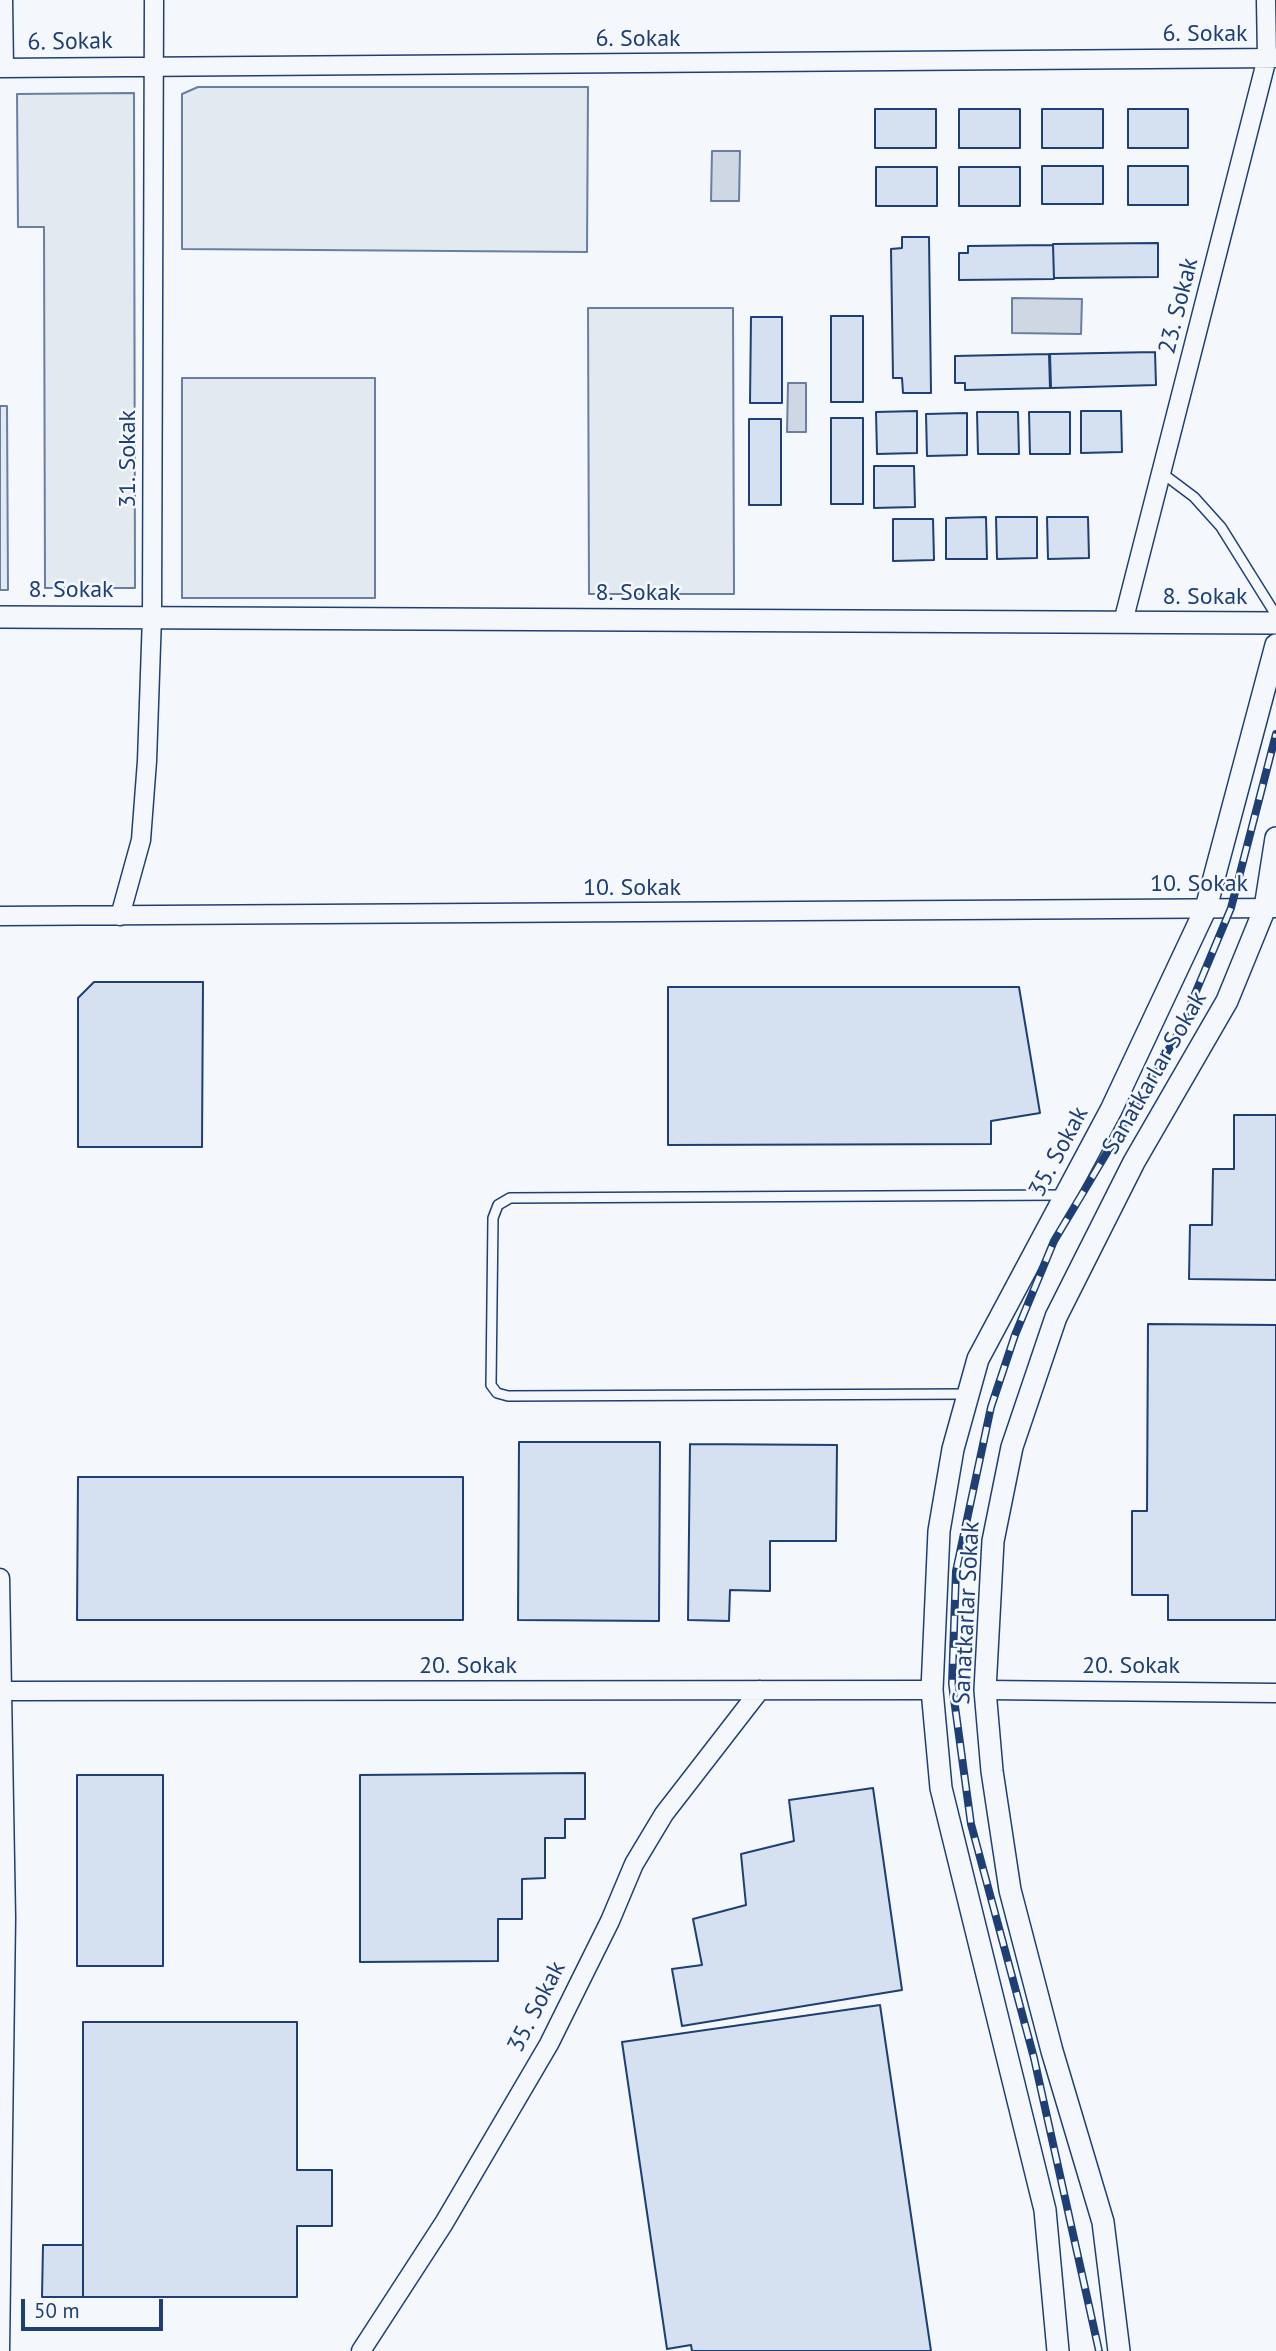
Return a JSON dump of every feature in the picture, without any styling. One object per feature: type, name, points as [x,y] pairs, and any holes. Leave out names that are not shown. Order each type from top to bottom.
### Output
[{"type":"street","points":[[2,68],[3,0]]},
{"type":"street","name":"31. Sokak","points":[[120,916],[141,840],[147,761],[152,616],[154,0]]},
{"type":"street","name":"23. Sokak","points":[[1123,622],[1272,58],[1266,0]]},
{"type":"street","name":"6. Sokak","points":[[2,68],[155,64],[1272,58]]},
{"type":"street","name":"8. Sokak","points":[[0,617],[1276,623]]},
{"type":"street","name":"35. Sokak","points":[[1058,2351],[1045,2210],[941,1788],[932,1690],[939,1531],[953,1449],[978,1359],[1111,1110],[1206,908],[1276,645]]},
{"type":"street","name":"Sanatkarlar Sokak","points":[[1119,2351],[1103,2222],[1052,2051],[1010,1891],[992,1771],[985,1690],[993,1541],[1012,1447],[1056,1317],[1134,1162],[1227,1001],[1270,908],[1276,838]]},
{"type":"street","name":"10. Sokak","points":[[0,916],[1270,908]]},
{"type":"street","points":[[0,1578],[6,1917],[0,2351]]},
{"type":"street","name":"35. Sokak","points":[[360,2351],[444,2223],[549,2044],[640,1854],[664,1814],[761,1690]]},
{"type":"street","name":"20. Sokak","points":[[3,1691],[932,1690]]},
{"type":"street","name":"20. Sokak","points":[[985,1690],[1276,1693]]},
{"type":"lane","points":[[1162,473],[1194,497],[1221,527],[1276,615]]},
{"type":"lane","points":[[968,1394],[497,1393],[491,1385],[493,1218],[498,1205],[510,1198],[1066,1195]]},
{"type":"shaded area","points":[[198,87],[588,87],[587,252],[182,249],[182,94]]},
{"type":"shaded area","points":[[134,93],[135,588],[45,588],[44,227],[18,227],[17,94]]},
{"type":"shaded area","points":[[712,151],[740,151],[739,201],[711,201]]},
{"type":"shaded area","points":[[1012,298],[1082,299],[1081,334],[1012,333]]},
{"type":"shaded area","points":[[588,308],[733,308],[734,594],[589,594]]},
{"type":"shaded area","points":[[182,378],[375,378],[375,598],[182,598]]},
{"type":"shaded area","points":[[788,383],[806,383],[806,432],[787,432]]},
{"type":"shaded area","points":[[0,406],[7,406],[8,590],[0,590]]},
{"type":"building","points":[[875,109],[936,109],[936,148],[875,148]]},
{"type":"building","points":[[959,109],[1020,109],[1020,148],[959,148]]},
{"type":"building","points":[[1042,109],[1103,109],[1103,148],[1042,148]]},
{"type":"building","points":[[1128,109],[1188,109],[1188,148],[1128,148]]},
{"type":"building","points":[[1042,166],[1103,166],[1103,204],[1042,204]]},
{"type":"building","points":[[1128,166],[1188,166],[1188,205],[1128,205]]},
{"type":"building","points":[[876,167],[937,167],[937,206],[876,206]]},
{"type":"building","points":[[959,167],[1020,167],[1020,206],[959,206]]},
{"type":"building","points":[[902,237],[929,237],[931,393],[903,393],[902,378],[893,378],[891,249],[902,248]]},
{"type":"building","points":[[1158,243],[1158,277],[1054,278],[1053,244]]},
{"type":"building","points":[[1053,245],[1054,279],[959,280],[959,253],[968,253],[968,246]]},
{"type":"building","points":[[831,316],[863,316],[863,402],[831,402]]},
{"type":"building","points":[[751,317],[782,317],[782,403],[750,403]]},
{"type":"building","points":[[1155,352],[1156,385],[1051,388],[1050,354]]},
{"type":"building","points":[[1049,354],[1050,388],[965,390],[965,383],[955,383],[955,356]]},
{"type":"building","points":[[917,411],[917,453],[877,454],[876,412]]},
{"type":"building","points":[[1081,411],[1121,411],[1122,452],[1081,453]]},
{"type":"building","points":[[977,412],[1018,412],[1019,454],[978,454]]},
{"type":"building","points":[[1029,412],[1070,412],[1070,454],[1030,454]]},
{"type":"building","points":[[967,413],[967,455],[927,456],[926,414]]},
{"type":"building","points":[[831,418],[863,418],[863,504],[831,504]]},
{"type":"building","points":[[749,419],[781,419],[781,505],[749,505]]},
{"type":"building","points":[[874,466],[914,466],[915,507],[874,508]]},
{"type":"building","points":[[986,517],[987,559],[946,559],[946,518]]},
{"type":"building","points":[[996,517],[1037,517],[1037,558],[997,559]]},
{"type":"building","points":[[1047,517],[1088,517],[1089,558],[1048,559]]},
{"type":"building","points":[[893,519],[933,519],[934,560],[893,561]]},
{"type":"building","points":[[94,982],[203,982],[202,1147],[78,1147],[78,998]]},
{"type":"building","points":[[668,987],[1019,987],[1040,1113],[991,1121],[991,1144],[668,1145]]},
{"type":"building","points":[[1234,1115],[1276,1115],[1276,1280],[1189,1279],[1190,1225],[1212,1225],[1213,1169],[1234,1169]]},
{"type":"building","points":[[1148,1324],[1276,1325],[1276,1620],[1168,1620],[1168,1595],[1132,1595],[1132,1511],[1147,1511]]},
{"type":"building","points":[[519,1442],[660,1442],[659,1621],[518,1620]]},
{"type":"building","points":[[690,1444],[837,1445],[836,1541],[770,1541],[770,1591],[730,1590],[729,1621],[688,1620]]},
{"type":"building","points":[[78,1477],[463,1477],[463,1620],[77,1620]]},
{"type":"building","points":[[585,1773],[585,1819],[565,1819],[565,1838],[545,1838],[545,1878],[522,1879],[522,1919],[498,1919],[498,1961],[360,1962],[360,1775]]},
{"type":"building","points":[[77,1775],[163,1775],[163,1966],[77,1966]]},
{"type":"building","points":[[873,1788],[902,1990],[682,2026],[672,1969],[702,1965],[693,1919],[746,1905],[741,1854],[794,1841],[789,1800]]},
{"type":"building","points":[[880,2005],[931,2351],[692,2351],[691,2345],[667,2349],[622,2042]]},
{"type":"building","points":[[83,2022],[297,2022],[297,2170],[332,2170],[332,2226],[297,2226],[297,2297],[83,2297]]},
{"type":"building","points":[[43,2245],[83,2245],[83,2297],[42,2297]]},
{"type":"railway","points":[[1099,2351],[1034,2058],[971,1824],[952,1684],[956,1571],[991,1407],[1015,1335],[1054,1241],[1179,1032],[1231,908],[1276,734]]}]
